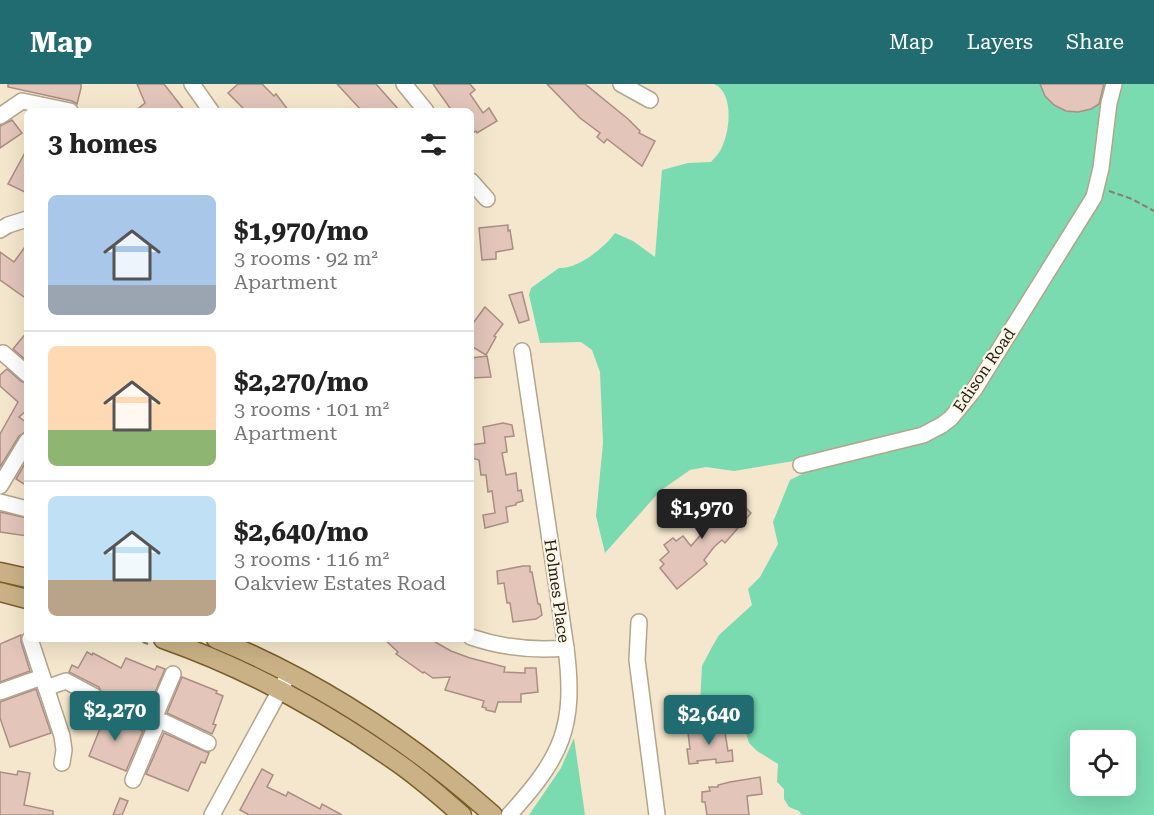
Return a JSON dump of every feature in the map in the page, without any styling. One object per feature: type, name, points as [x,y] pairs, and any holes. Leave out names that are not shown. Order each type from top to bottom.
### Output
[{"type":"main road","points":[[0,572],[24,577]]},
{"type":"main road","points":[[0,592],[24,598]]},
{"type":"main road","points":[[170,642],[234,669],[335,721],[399,763],[462,815]]},
{"type":"main road","points":[[222,642],[289,673],[395,737],[493,815]]},
{"type":"street","points":[[192,84],[209,108]]},
{"type":"street","points":[[404,84],[424,108]]},
{"type":"street","points":[[621,84],[650,100]]},
{"type":"street","name":"Edison Road","points":[[801,465],[912,439],[933,430],[951,418],[974,390],[1088,209],[1098,187],[1106,123],[1114,84]]},
{"type":"street","points":[[0,116],[22,101],[56,108]]},
{"type":"street","points":[[474,184],[487,199]]},
{"type":"street","points":[[0,230],[24,220]]},
{"type":"street","name":"Holmes Place","points":[[509,815],[542,778],[552,762],[564,729],[570,697],[566,648],[522,351]]},
{"type":"street","points":[[3,352],[24,371]]},
{"type":"street","points":[[0,486],[24,446]]},
{"type":"street","points":[[0,502],[24,508]]},
{"type":"street","points":[[639,622],[637,660],[657,815]]},
{"type":"street","points":[[474,638],[517,649],[566,648]]},
{"type":"street","points":[[31,642],[64,744],[62,763]]},
{"type":"street","points":[[212,815],[289,673]]},
{"type":"street","points":[[133,780],[155,728],[155,716],[173,674]]},
{"type":"street","points":[[0,692],[44,682],[66,681],[94,696]]},
{"type":"street","points":[[108,703],[148,722],[164,723],[208,743]]},
{"type":"path","points":[[1098,187],[1132,199],[1154,211]]},
{"type":"green space","points":[[714,84],[1154,84],[1154,815],[802,815],[799,811],[789,807],[784,799],[784,789],[777,782],[778,764],[749,743],[744,727],[739,722],[700,704],[702,666],[719,635],[752,605],[748,589],[760,577],[778,544],[773,522],[790,480],[802,474],[800,460],[734,471],[706,467],[690,470],[660,491],[605,553],[596,516],[603,443],[600,372],[592,350],[581,342],[540,343],[529,295],[531,288],[559,268],[574,265],[590,257],[615,233],[633,241],[655,257],[662,170],[688,163],[711,162],[718,154],[728,125],[729,114],[725,96]]},
{"type":"green space","points":[[574,738],[585,815],[529,815],[561,768]]},
{"type":"building","points":[[8,84],[81,84],[81,88],[77,104],[8,87]]},
{"type":"building","points":[[137,84],[164,84],[183,108],[139,108],[145,103]]},
{"type":"building","points":[[238,84],[262,84],[274,96],[276,94],[287,108],[243,108],[228,93]]},
{"type":"building","points":[[337,84],[376,84],[397,108],[359,108]]},
{"type":"building","points":[[433,84],[470,84],[475,90],[470,94],[483,113],[489,108],[497,121],[477,133],[474,132],[474,108],[450,108]]},
{"type":"building","points":[[547,84],[585,84],[628,119],[640,131],[639,133],[655,141],[642,166],[607,139],[604,143],[597,137],[600,133],[580,118]]},
{"type":"building","points":[[1040,84],[1104,84],[1099,104],[1091,109],[1078,112],[1066,111],[1054,105],[1045,96]]},
{"type":"building","points":[[12,120],[22,133],[0,148],[0,126]]},
{"type":"building","points":[[24,155],[24,192],[8,184]]},
{"type":"building","points":[[508,225],[513,249],[496,252],[496,259],[482,260],[479,228]]},
{"type":"building","points":[[24,248],[24,297],[0,280],[0,252],[14,262]]},
{"type":"building","points":[[522,292],[529,320],[519,323],[509,295]]},
{"type":"building","points":[[485,307],[503,324],[494,336],[496,337],[486,355],[474,348],[474,322]]},
{"type":"building","points":[[24,336],[24,358],[13,349]]},
{"type":"building","points":[[487,356],[491,377],[474,378],[474,358]]},
{"type":"building","points":[[7,369],[24,382],[24,413],[19,417],[24,421],[24,433],[19,436],[0,467],[0,434],[18,402],[0,386],[0,375]]},
{"type":"building","points":[[503,423],[512,425],[514,436],[505,437],[507,452],[502,453],[506,475],[516,473],[518,491],[521,490],[523,501],[506,507],[508,522],[485,528],[483,515],[495,513],[492,491],[488,492],[486,475],[481,475],[479,460],[474,459],[474,445],[485,443],[483,427]]},
{"type":"building","points":[[24,465],[24,484],[16,479]]},
{"type":"building","points":[[736,498],[751,513],[725,543],[722,540],[714,547],[704,560],[707,564],[677,589],[660,568],[664,564],[660,560],[669,552],[664,545],[673,538],[676,541],[683,536],[691,546],[704,531],[695,523],[686,523],[698,510],[700,512],[705,506],[709,510],[716,501],[720,505],[724,500],[729,505]]},
{"type":"building","points":[[0,512],[24,517],[24,536],[0,532]]},
{"type":"building","points":[[530,566],[542,615],[536,619],[513,622],[504,583],[498,584],[497,571]]},
{"type":"building","points":[[21,635],[30,671],[0,682],[0,644]]},
{"type":"building","points":[[387,642],[435,642],[470,658],[505,667],[504,672],[525,673],[525,668],[536,668],[538,692],[521,694],[521,702],[498,702],[495,712],[486,710],[482,707],[484,701],[445,690],[450,677],[433,678],[396,654],[398,652]]},
{"type":"building","points":[[87,652],[121,668],[126,658],[155,670],[157,666],[165,669],[147,711],[112,694],[103,695],[99,687],[69,672],[72,665],[78,668]]},
{"type":"building","points":[[182,677],[217,691],[216,693],[223,696],[213,724],[216,725],[212,734],[167,713]]},
{"type":"building","points":[[36,689],[51,733],[10,747],[0,718],[0,702]]},
{"type":"building","points":[[103,711],[143,731],[126,771],[89,756],[101,726],[97,725]]},
{"type":"building","points":[[724,726],[728,751],[732,750],[733,761],[716,763],[716,759],[689,764],[688,733]]},
{"type":"building","points":[[164,733],[209,753],[205,763],[201,762],[188,791],[146,774]]},
{"type":"building","points":[[262,769],[273,775],[267,787],[286,796],[288,792],[320,809],[322,804],[342,815],[249,815],[240,810]]},
{"type":"building","points":[[18,771],[30,773],[24,805],[53,811],[53,815],[0,815],[0,772],[17,775]]},
{"type":"building","points":[[760,777],[762,794],[747,796],[749,815],[707,815],[705,802],[702,802],[702,792],[710,791],[709,787]]},
{"type":"building","points":[[120,798],[128,801],[122,815],[113,815]]}]
